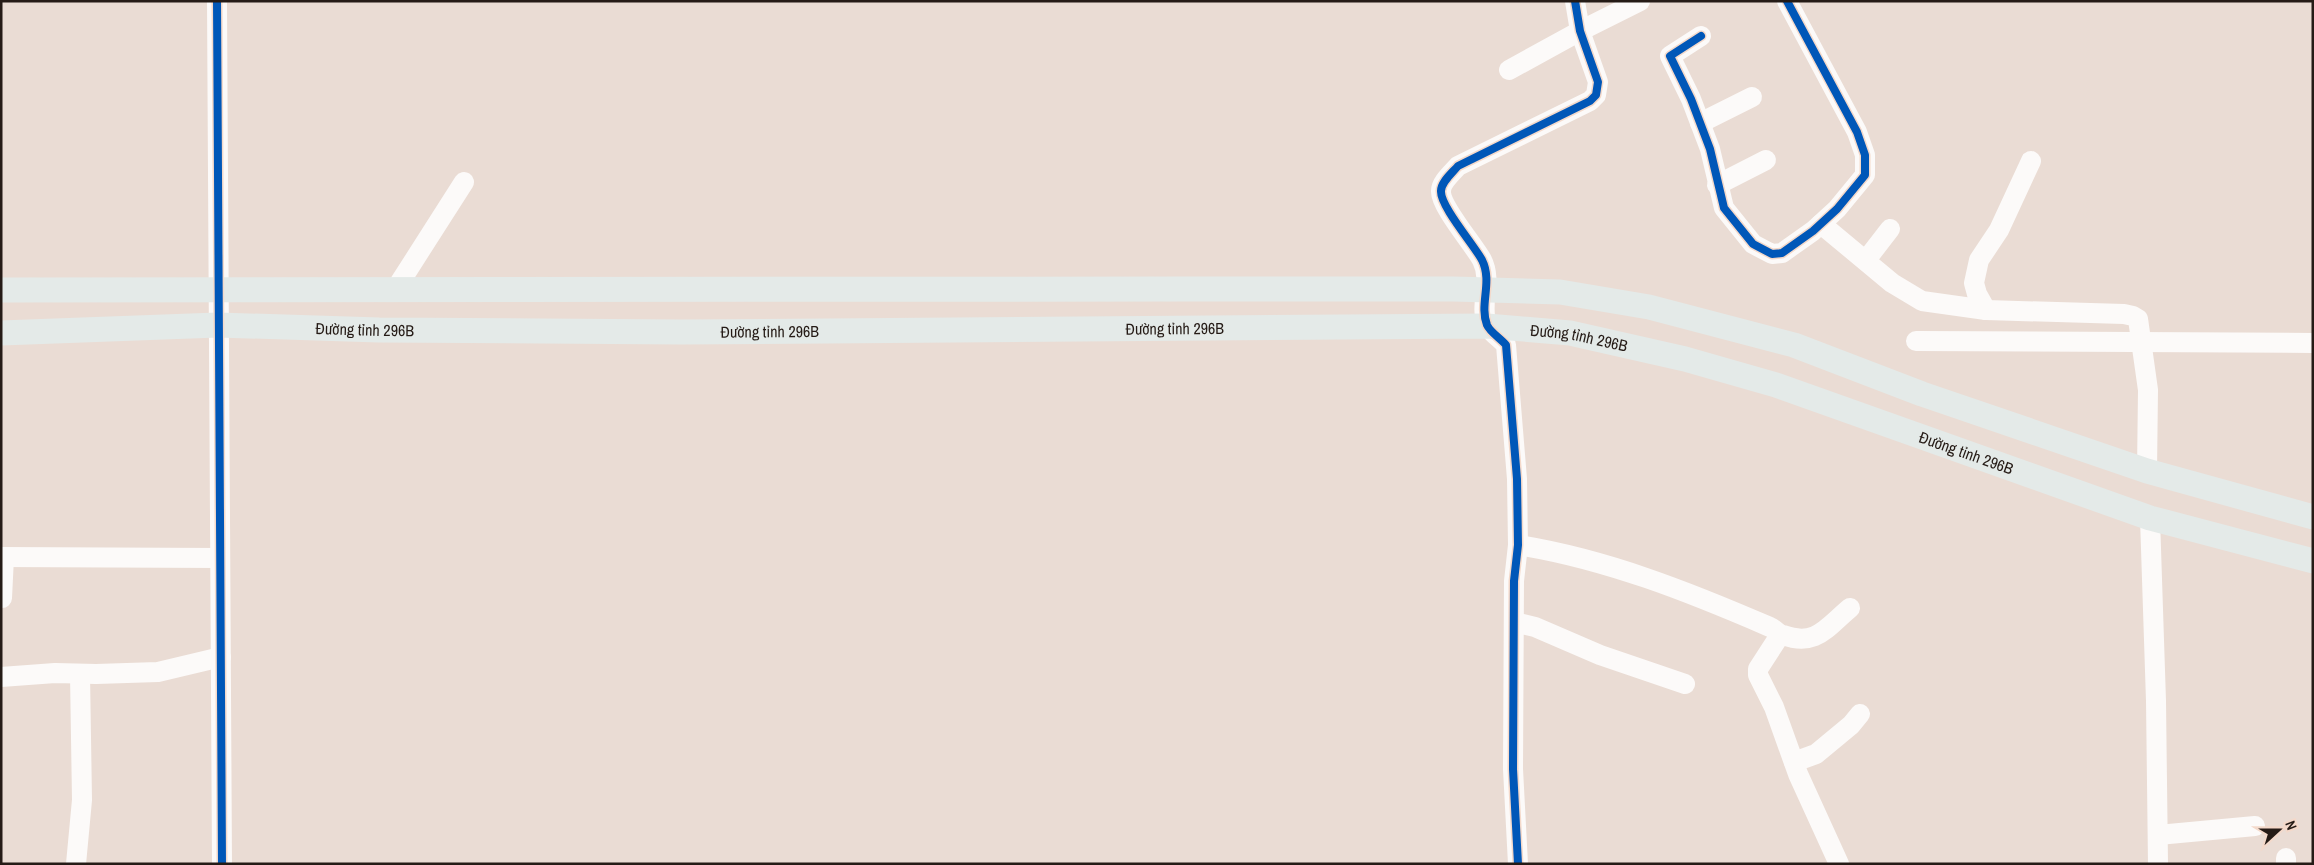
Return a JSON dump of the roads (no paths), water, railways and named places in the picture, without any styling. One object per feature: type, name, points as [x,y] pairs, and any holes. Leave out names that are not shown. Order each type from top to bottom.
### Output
[{"type":"main road","points":[[1,290],[696,288],[1488,290],[1560,292],[1649,307],[1794,345],[1922,394],[2148,471],[2313,517]]},
{"type":"main road","name":"Đường tỉnh 296B","points":[[1,333],[218,325],[379,330],[671,332],[1487,326],[1580,335],[1685,359],[1776,385],[2150,518],[2313,561]]},
{"type":"street","points":[[217,1],[222,864]]},
{"type":"street","points":[[1518,864],[1513,769],[1514,582],[1518,545],[1516,460],[1506,344],[1487,326],[1485,302],[1488,290],[1483,262],[1448,210],[1442,198],[1441,190],[1444,182],[1458,166],[1590,101],[1596,95],[1598,82],[1580,31],[1576,1]]},
{"type":"street","points":[[1509,70],[1640,1]]},
{"type":"street","points":[[1701,36],[1670,56],[1710,149],[1717,185],[1724,208],[1732,221],[1753,244],[1772,254],[1782,253],[1821,224],[1860,184],[1865,175],[1865,155],[1857,132],[1787,1]]},
{"type":"street","points":[[1700,123],[1752,97]]},
{"type":"street","points":[[1717,185],[1766,160]]},
{"type":"street","points":[[1986,310],[1977,294],[1974,282],[1979,260],[1999,230],[2030,161]]},
{"type":"street","points":[[395,290],[464,182]]},
{"type":"street","points":[[1821,224],[1892,283],[1922,301],[1986,310],[2124,314],[2133,316],[2138,320],[2143,341],[2148,390],[2148,471]]},
{"type":"street","points":[[1866,260],[1890,229]]},
{"type":"street","points":[[1916,341],[2127,344],[2143,341],[2210,344],[2313,343]]},
{"type":"street","points":[[2150,518],[2158,864]]},
{"type":"street","points":[[1518,545],[1555,551],[1655,580],[1776,629],[1780,635],[1808,640],[1818,635],[1850,608]]},
{"type":"street","points":[[2,598],[3,557],[220,558]]},
{"type":"street","points":[[1514,622],[1535,627],[1600,655],[1685,684]]},
{"type":"street","points":[[1780,635],[1758,669],[1758,675],[1774,707],[1794,762],[1839,864]]},
{"type":"street","points":[[1,677],[158,672],[221,657]]},
{"type":"street","points":[[76,864],[82,800],[80,674]]},
{"type":"street","points":[[1794,762],[1816,754],[1851,725],[1860,714]]},
{"type":"street","points":[[2158,835],[2255,826]]}]
